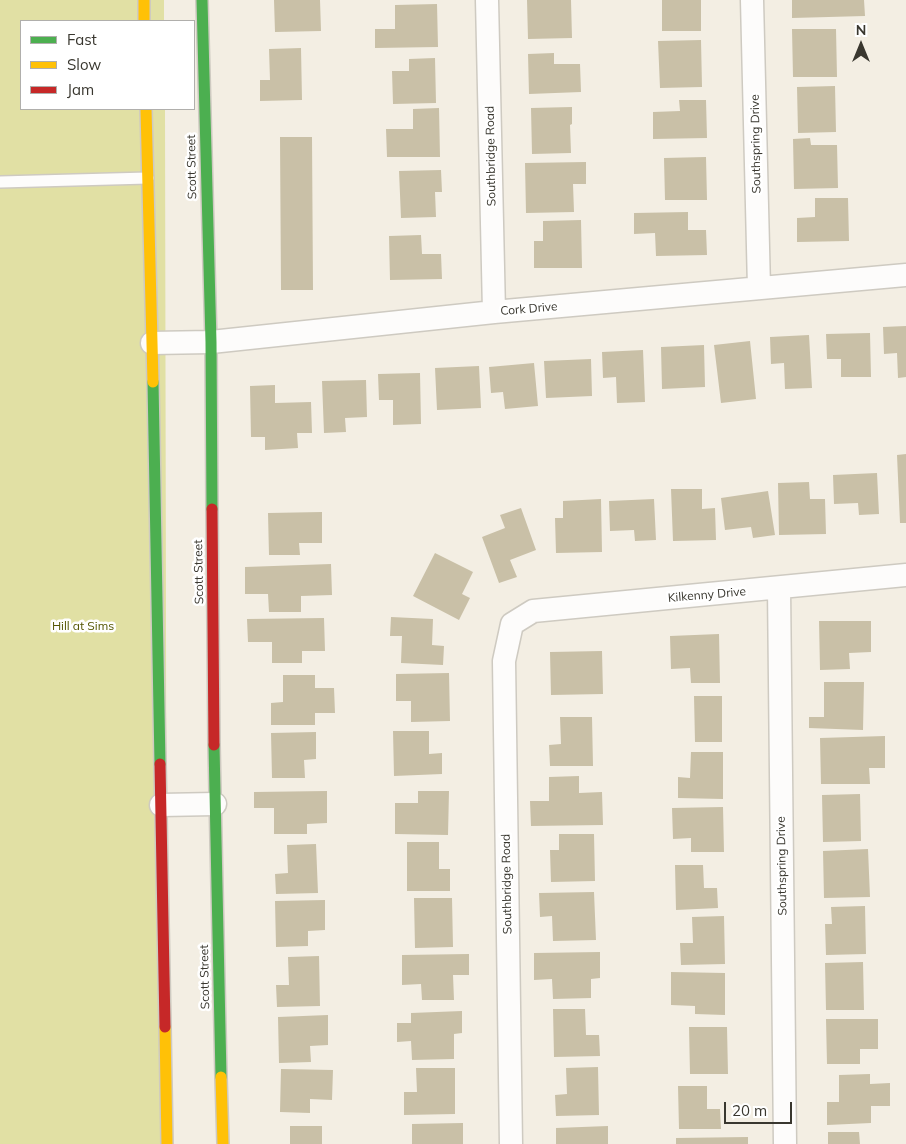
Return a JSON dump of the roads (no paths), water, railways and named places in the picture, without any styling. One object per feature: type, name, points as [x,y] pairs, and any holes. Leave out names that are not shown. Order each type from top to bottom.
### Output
[{"type":"main road","points":[[144,0],[144,20]]},
{"type":"main road","name":"Scott Street","points":[[202,0],[210,342],[215,804],[223,1144]]},
{"type":"main road","points":[[146,110],[167,1144]]},
{"type":"street","name":"Southbridge Road","points":[[487,0],[494,312]]},
{"type":"street","name":"Southspring Drive","points":[[752,0],[759,288]]},
{"type":"street","name":"Cork Drive","points":[[152,343],[210,342],[494,312],[906,275]]},
{"type":"street","name":"Kilkenny Drive","points":[[512,624],[533,611],[906,575]]},
{"type":"street","name":"Southspring Drive","points":[[780,588],[785,1144]]},
{"type":"street","name":"Southbridge Road","points":[[511,1144],[504,661],[512,624]]},
{"type":"street","points":[[161,805],[215,804]]},
{"type":"lane","points":[[0,182],[148,178]]},
{"type":"park label","name":"Hill at Sims","points":[[83,626]]}]
